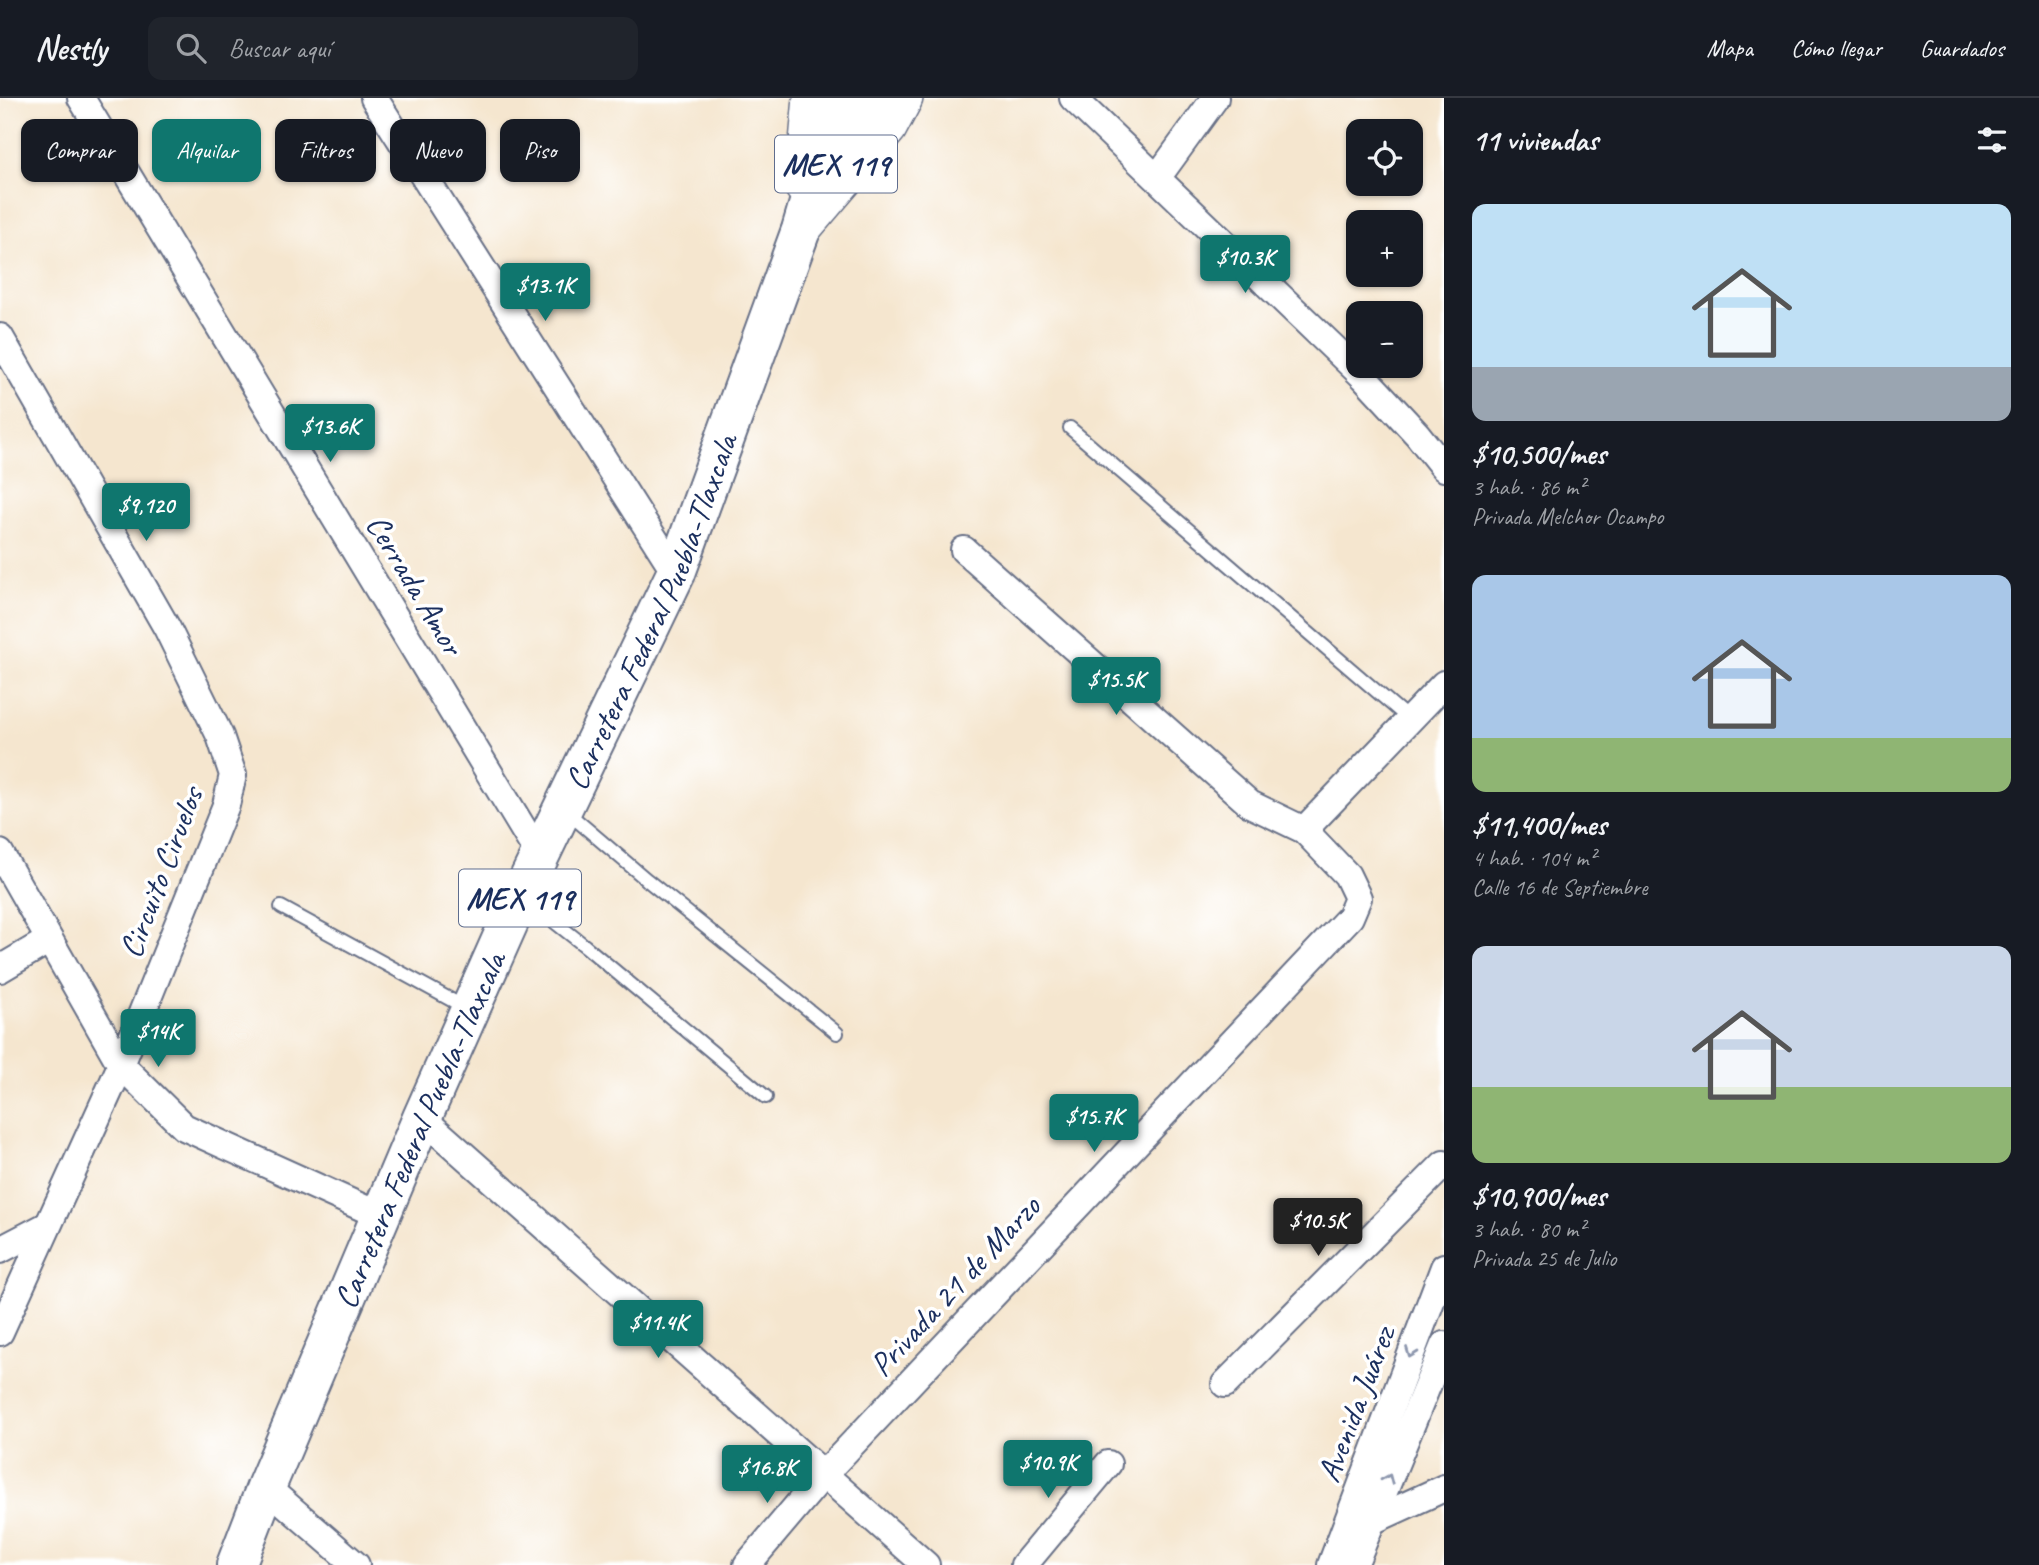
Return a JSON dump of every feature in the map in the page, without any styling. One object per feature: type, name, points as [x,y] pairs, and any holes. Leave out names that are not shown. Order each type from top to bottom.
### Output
[{"type":"main road","name":"Carretera Federal Puebla-Tlaxcala","points":[[801,230],[812,98]]},
{"type":"main road","name":"Carretera Federal Puebla-Tlaxcala","points":[[236,1565],[266,1487],[422,1118],[561,807],[676,573],[801,230],[840,98]]},
{"type":"main road","name":"Carretera Federal Puebla-Tlaxcala","points":[[801,230],[871,98]]},
{"type":"main road","name":"Carretera Federal Puebla-Tlaxcala","points":[[801,230],[888,128],[904,98]]},
{"type":"street","name":"Cerrada Amor","points":[[81,98],[539,855]]},
{"type":"street","points":[[374,98],[676,573]]},
{"type":"street","points":[[1073,98],[1364,377],[1418,434],[1444,468]]},
{"type":"street","points":[[1157,178],[1215,98]]},
{"type":"street","name":"Circuito Ciruelos","points":[[0,337],[167,628],[220,736],[233,775],[226,805],[121,1065],[0,1332]]},
{"type":"street","points":[[964,550],[1250,804],[1304,830],[1444,684]]},
{"type":"street","name":"Privada 21 de Marzo","points":[[823,1475],[1349,917],[1358,898],[1347,875],[1304,830]]},
{"type":"street","points":[[0,853],[121,1065],[184,1127],[381,1216]]},
{"type":"street","points":[[0,969],[50,940]]},
{"type":"street","points":[[422,1118],[926,1565]]},
{"type":"street","points":[[1225,1384],[1444,1164]]},
{"type":"street","points":[[0,1251],[46,1226]]},
{"type":"street","name":"Avenida Juárez","points":[[1354,1565],[1358,1526],[1444,1266]]},
{"type":"street","name":"Avenida Juárez","points":[[1331,1565],[1358,1526],[1444,1345]]},
{"type":"street","points":[[1024,1565],[1108,1464]]},
{"type":"street","points":[[747,1565],[823,1475]]},
{"type":"street","points":[[266,1487],[356,1565]]},
{"type":"street","points":[[1358,1526],[1444,1488]]},
{"type":"lane","points":[[1070,428],[1410,720]]},
{"type":"lane","points":[[561,807],[837,1033]]},
{"type":"lane","points":[[521,895],[766,1097]]},
{"type":"lane","points":[[281,907],[470,1010]]}]
